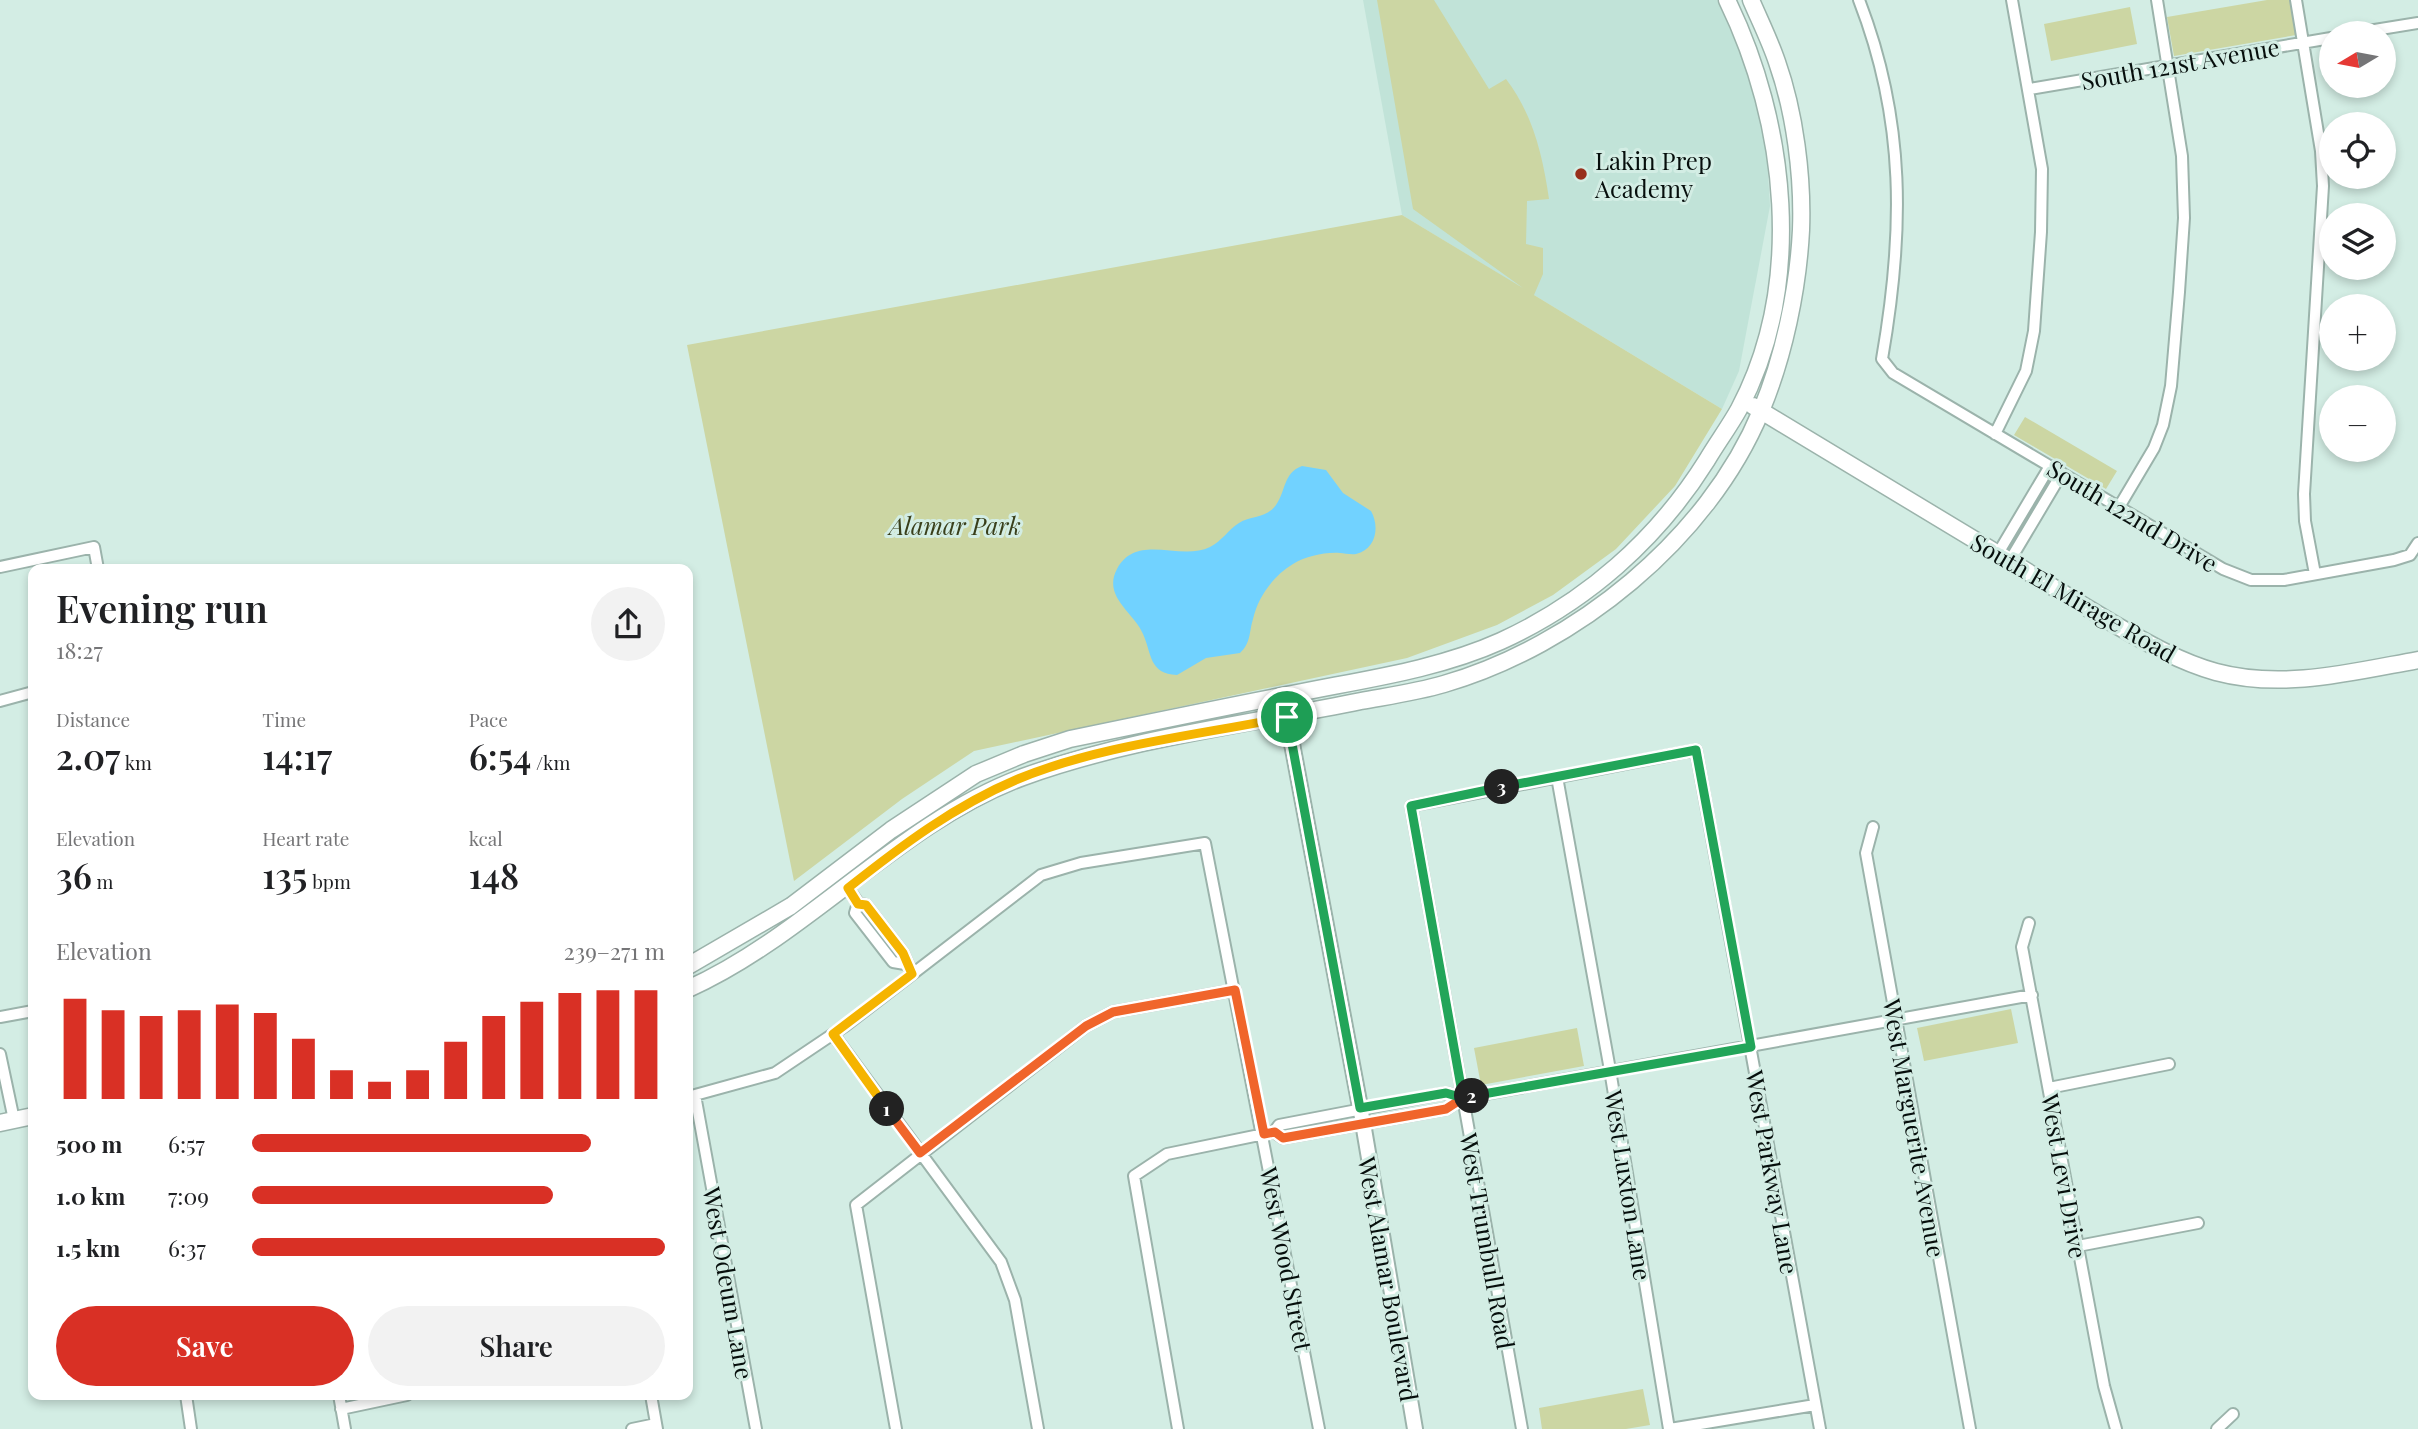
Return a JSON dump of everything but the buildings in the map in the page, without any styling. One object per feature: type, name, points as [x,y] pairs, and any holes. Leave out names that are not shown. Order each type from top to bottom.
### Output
[{"type":"main road","points":[[693,964],[790,906],[934,799],[976,774],[1070,739],[1363,680],[1460,657],[1500,641],[1553,613],[1600,581],[1637,549],[1688,490],[1742,400],[1765,340],[1778,279],[1780,207],[1775,149],[1762,86],[1747,40],[1727,0]]},
{"type":"main road","points":[[693,987],[725,972],[848,888],[945,815],[1018,779],[1067,763],[1443,685],[1522,655],[1559,635],[1612,598],[1648,566],[1703,507],[1741,450],[1761,411],[1779,355],[1795,287],[1801,228],[1799,178],[1790,115],[1778,64],[1751,0]]},
{"type":"main road","name":"South El Mirage Road","points":[[1742,400],[2162,651],[2215,672],[2248,678],[2298,680],[2418,660]]},
{"type":"main road","points":[[7,1121],[28,1117]]},
{"type":"street","name":"South 122nd Drive","points":[[1859,0],[1880,65],[1899,190],[1897,263],[1882,359],[1893,373],[2223,569],[2251,580],[2284,580],[2410,555],[2418,543]]},
{"type":"street","points":[[1995,434],[2026,371],[2034,331],[2042,169],[2030,89],[2012,0]]},
{"type":"street","points":[[2119,507],[2154,448],[2163,425],[2171,386],[2184,218],[2182,156],[2157,0]]},
{"type":"street","points":[[2296,0],[2321,151],[2323,186],[2304,494],[2315,574]]},
{"type":"street","points":[[2396,27],[2418,23]]},
{"type":"street","name":"South 121st Avenue","points":[[2030,89],[2319,40]]},
{"type":"street","points":[[2003,558],[2050,466]]},
{"type":"street","points":[[2003,558],[2062,473]]},
{"type":"street","points":[[0,566],[94,547],[97,564]]},
{"type":"street","points":[[0,701],[28,693]]},
{"type":"street","name":"West Alamar Boulevard","points":[[1287,717],[1361,1115],[1415,1429]]},
{"type":"street","name":"West Parkway Lane","points":[[1557,776],[1696,750],[1820,1429]]},
{"type":"street","name":"West Trumbull Road","points":[[1522,1429],[1411,806],[1557,776]]},
{"type":"street","name":"West Luxton Lane","points":[[1557,776],[1610,1070],[1669,1429]]},
{"type":"street","name":"West Marguerite Avenue","points":[[1873,827],[1866,853],[1970,1429]]},
{"type":"street","name":"West Wood Street","points":[[912,974],[1041,875],[1081,863],[1205,843],[1235,990],[1269,1133],[1320,1429]]},
{"type":"street","points":[[848,888],[858,904],[855,913],[893,962],[905,964],[912,974],[833,1034],[1001,1262],[1008,1276],[1038,1429]]},
{"type":"street","name":"West Levi Drive","points":[[2029,923],[2022,947],[2104,1386],[2116,1429]]},
{"type":"street","points":[[896,1429],[856,1205],[1086,1026],[1113,1012],[1235,990]]},
{"type":"street","points":[[1178,1429],[1134,1176],[1167,1154],[1269,1133],[1279,1125],[1361,1115],[1446,1093],[1463,1098],[2032,995]]},
{"type":"street","points":[[0,1017],[28,1012]]},
{"type":"street","name":"West Odeum Lane","points":[[756,1429],[695,1095],[775,1073],[833,1034]]},
{"type":"street","points":[[0,1054],[7,1121]]},
{"type":"street","points":[[2049,1087],[2169,1064]]},
{"type":"street","points":[[2078,1245],[2198,1223]]},
{"type":"street","points":[[187,1400],[191,1429]]},
{"type":"street","points":[[340,1400],[345,1429]]},
{"type":"street","points":[[341,1409],[383,1400]]},
{"type":"street","points":[[632,1429],[657,1427],[652,1400]]},
{"type":"street","points":[[1669,1429],[1815,1405]]},
{"type":"street","points":[[2217,1429],[2233,1414]]},
{"type":"shaded area","name":"Lakin Prep Academy","points":[[1363,0],[1717,0],[1749,72],[1766,142],[1770,206],[1739,371],[1722,409],[1402,215]]},
{"type":"green space","name":"Alamar Park","points":[[1377,0],[1434,0],[1489,89],[1506,79],[1523,107],[1540,152],[1549,199],[1527,201],[1526,244],[1543,248],[1543,274],[1534,295],[1722,409],[1675,486],[1616,549],[1553,595],[1497,625],[1407,658],[974,751],[902,799],[794,881],[687,345],[1402,215],[1523,288],[1413,209]]},
{"type":"green space","points":[[2267,0],[2290,0],[2296,35],[2174,56],[2167,17]]},
{"type":"green space","points":[[2130,7],[2137,44],[2051,61],[2044,24]]},
{"type":"green space","points":[[2025,417],[2117,471],[2106,489],[2014,435]]},
{"type":"green space","points":[[2011,1009],[2018,1043],[1924,1061],[1917,1028]]},
{"type":"green space","points":[[1577,1028],[1584,1066],[1481,1085],[1474,1048]]},
{"type":"green space","points":[[1643,1389],[1650,1425],[1626,1429],[1542,1429],[1539,1408]]},
{"type":"water","points":[[1302,466],[1326,470],[1343,493],[1371,511],[1375,524],[1372,542],[1356,554],[1316,555],[1298,561],[1286,569],[1263,595],[1255,611],[1248,641],[1240,653],[1206,658],[1177,675],[1161,671],[1153,662],[1139,626],[1117,596],[1113,579],[1117,569],[1126,558],[1136,552],[1186,552],[1210,547],[1239,523],[1272,509],[1291,473]]},
{"type":"place","name":"Lakin Prep Academy","points":[[1581,174]]},
{"type":"route","points":[[1287,717],[1161,741],[1067,763],[1018,779],[945,815],[848,888],[858,904],[866,905],[903,953],[905,964],[912,974],[833,1034],[920,1153],[1086,1026],[1113,1012],[1235,990],[1264,1134],[1275,1132],[1283,1138],[1446,1109],[1463,1098],[1751,1047],[1696,750],[1411,806],[1463,1098],[1446,1093],[1360,1108],[1287,717]]}]
